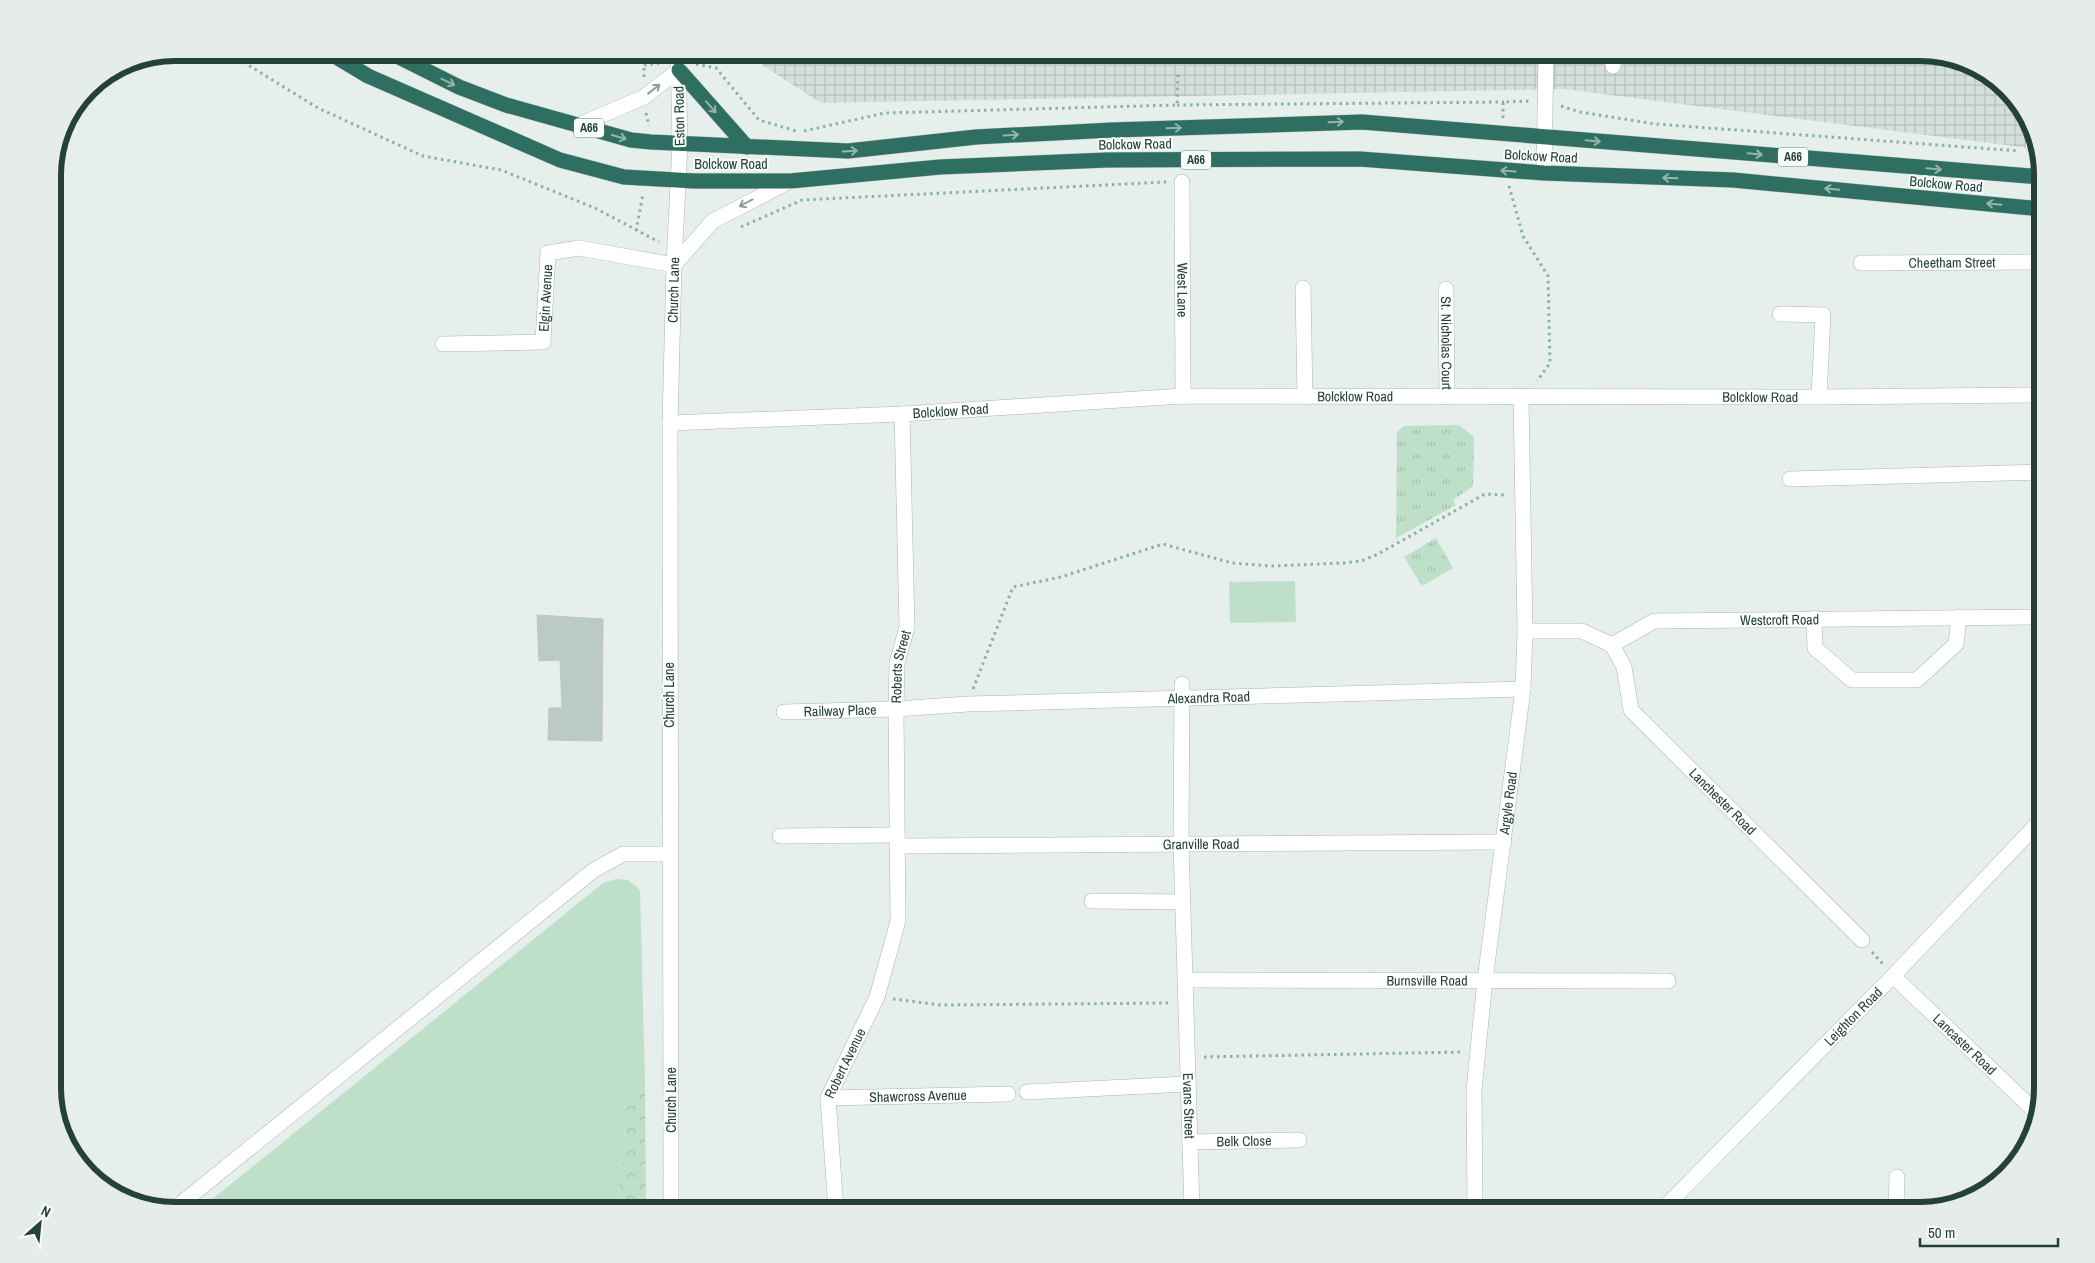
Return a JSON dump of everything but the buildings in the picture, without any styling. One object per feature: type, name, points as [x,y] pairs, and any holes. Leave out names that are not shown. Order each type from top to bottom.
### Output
[{"type":"highway","name":"Bolckow Road","points":[[343,61],[368,76],[560,160],[624,178],[796,180],[940,167],[1108,160],[1360,159],[1544,173],[1733,180],[2034,208]]},
{"type":"highway","name":"A66","points":[[407,61],[459,87],[506,104],[631,140],[747,147]]},
{"type":"highway","points":[[679,61],[747,147]]},
{"type":"highway","name":"Bolckow Road","points":[[747,147],[848,151],[976,137],[1112,130],[1362,122],[2034,176]]},
{"type":"street","points":[[578,125],[644,97],[679,61]]},
{"type":"street","name":"Eston Road","points":[[678,180],[680,143],[679,61]]},
{"type":"street","points":[[1544,173],[1546,61]]},
{"type":"street","name":"Church Lane","points":[[671,1202],[669,854],[670,423],[678,180]]},
{"type":"street","points":[[674,265],[713,221],[796,180]]},
{"type":"street","name":"West Lane","points":[[1182,182],[1183,396]]},
{"type":"street","name":"Elgin Avenue","points":[[443,344],[543,342],[548,253],[579,248],[674,265]]},
{"type":"street","name":"Cheetham Street","points":[[1861,263],[2034,262]]},
{"type":"street","points":[[1303,288],[1305,396]]},
{"type":"street","name":"St. Nicholas Court","points":[[1446,289],[1447,397]]},
{"type":"street","points":[[1780,314],[1823,315],[1819,397]]},
{"type":"street","name":"Bolcklow Road","points":[[670,423],[902,414],[1183,396],[1521,396],[1538,398],[2034,395]]},
{"type":"street","name":"Argyle Road","points":[[1475,1202],[1474,1090],[1523,689],[1525,631],[1521,396]]},
{"type":"street","name":"Roberts Street","points":[[898,921],[897,663],[906,627],[902,414]]},
{"type":"street","points":[[1790,479],[2034,472]]},
{"type":"street","points":[[1814,618],[1815,648],[1852,680],[1916,680],[1956,644],[1959,617]]},
{"type":"street","name":"Westcroft Road","points":[[1612,646],[1654,621],[2034,617]]},
{"type":"street","points":[[1525,631],[1582,632],[1612,646]]},
{"type":"street","name":"Lanchester Road","points":[[1612,646],[1624,667],[1631,710],[1862,940]]},
{"type":"street","name":"Alexandra Road","points":[[896,709],[1181,691],[1523,689]]},
{"type":"street","name":"Evans Street","points":[[1181,691],[1183,902],[1192,1202]]},
{"type":"street","name":"Railway Place","points":[[784,712],[896,709]]},
{"type":"street","name":"Leighton Road","points":[[1670,1202],[1893,976],[2034,827]]},
{"type":"street","name":"Granville Road","points":[[780,836],[1182,845],[1504,842]]},
{"type":"street","points":[[183,1202],[594,870],[623,854],[669,854]]},
{"type":"street","points":[[1092,901],[1183,902]]},
{"type":"street","name":"Robert Avenue","points":[[835,1202],[828,1098],[878,997],[898,921]]},
{"type":"street","name":"Lancaster Road","points":[[1893,976],[2032,1108]]},
{"type":"street","name":"Burnsville Road","points":[[1186,980],[1668,981]]},
{"type":"street","points":[[1028,1092],[1187,1084]]},
{"type":"street","name":"Shawcross Avenue","points":[[828,1098],[1008,1094]]},
{"type":"street","name":"Belk Close","points":[[1190,1142],[1299,1140]]},
{"type":"street","points":[[1896,1202],[1897,1177]]},
{"type":"path","points":[[644,65],[679,61],[716,68],[759,120],[800,132],[885,113],[1177,105],[1514,101]]},
{"type":"path","points":[[1177,105],[1178,61]]},
{"type":"path","points":[[796,180],[802,200]]},
{"type":"path","points":[[968,704],[1013,587],[1061,577],[1163,544],[1232,563],[1282,566],[1360,561],[1378,554],[1485,494],[1524,496]]},
{"type":"path","points":[[1862,940],[1893,976]]},
{"type":"path","points":[[878,997],[941,1005],[1186,1003]]},
{"type":"path","points":[[1187,1058],[1478,1052]]},
{"type":"shaded area","points":[[762,61],[1920,61],[1949,65],[1977,77],[1989,85],[2015,112],[2031,148],[1563,89],[821,103],[762,65]]},
{"type":"green space","points":[[1459,425],[1474,437],[1473,486],[1453,500],[1456,505],[1396,538],[1397,432],[1404,426]]},
{"type":"green space","points":[[1436,538],[1453,568],[1422,586],[1404,557]]},
{"type":"green space","points":[[1295,581],[1296,622],[1230,623],[1229,582]]},
{"type":"green space","points":[[616,879],[628,880],[640,890],[645,1082],[628,1088],[619,1202],[209,1202],[603,883]]},
{"type":"green space","points":[[645,1082],[646,1202],[619,1202],[628,1088]]}]
